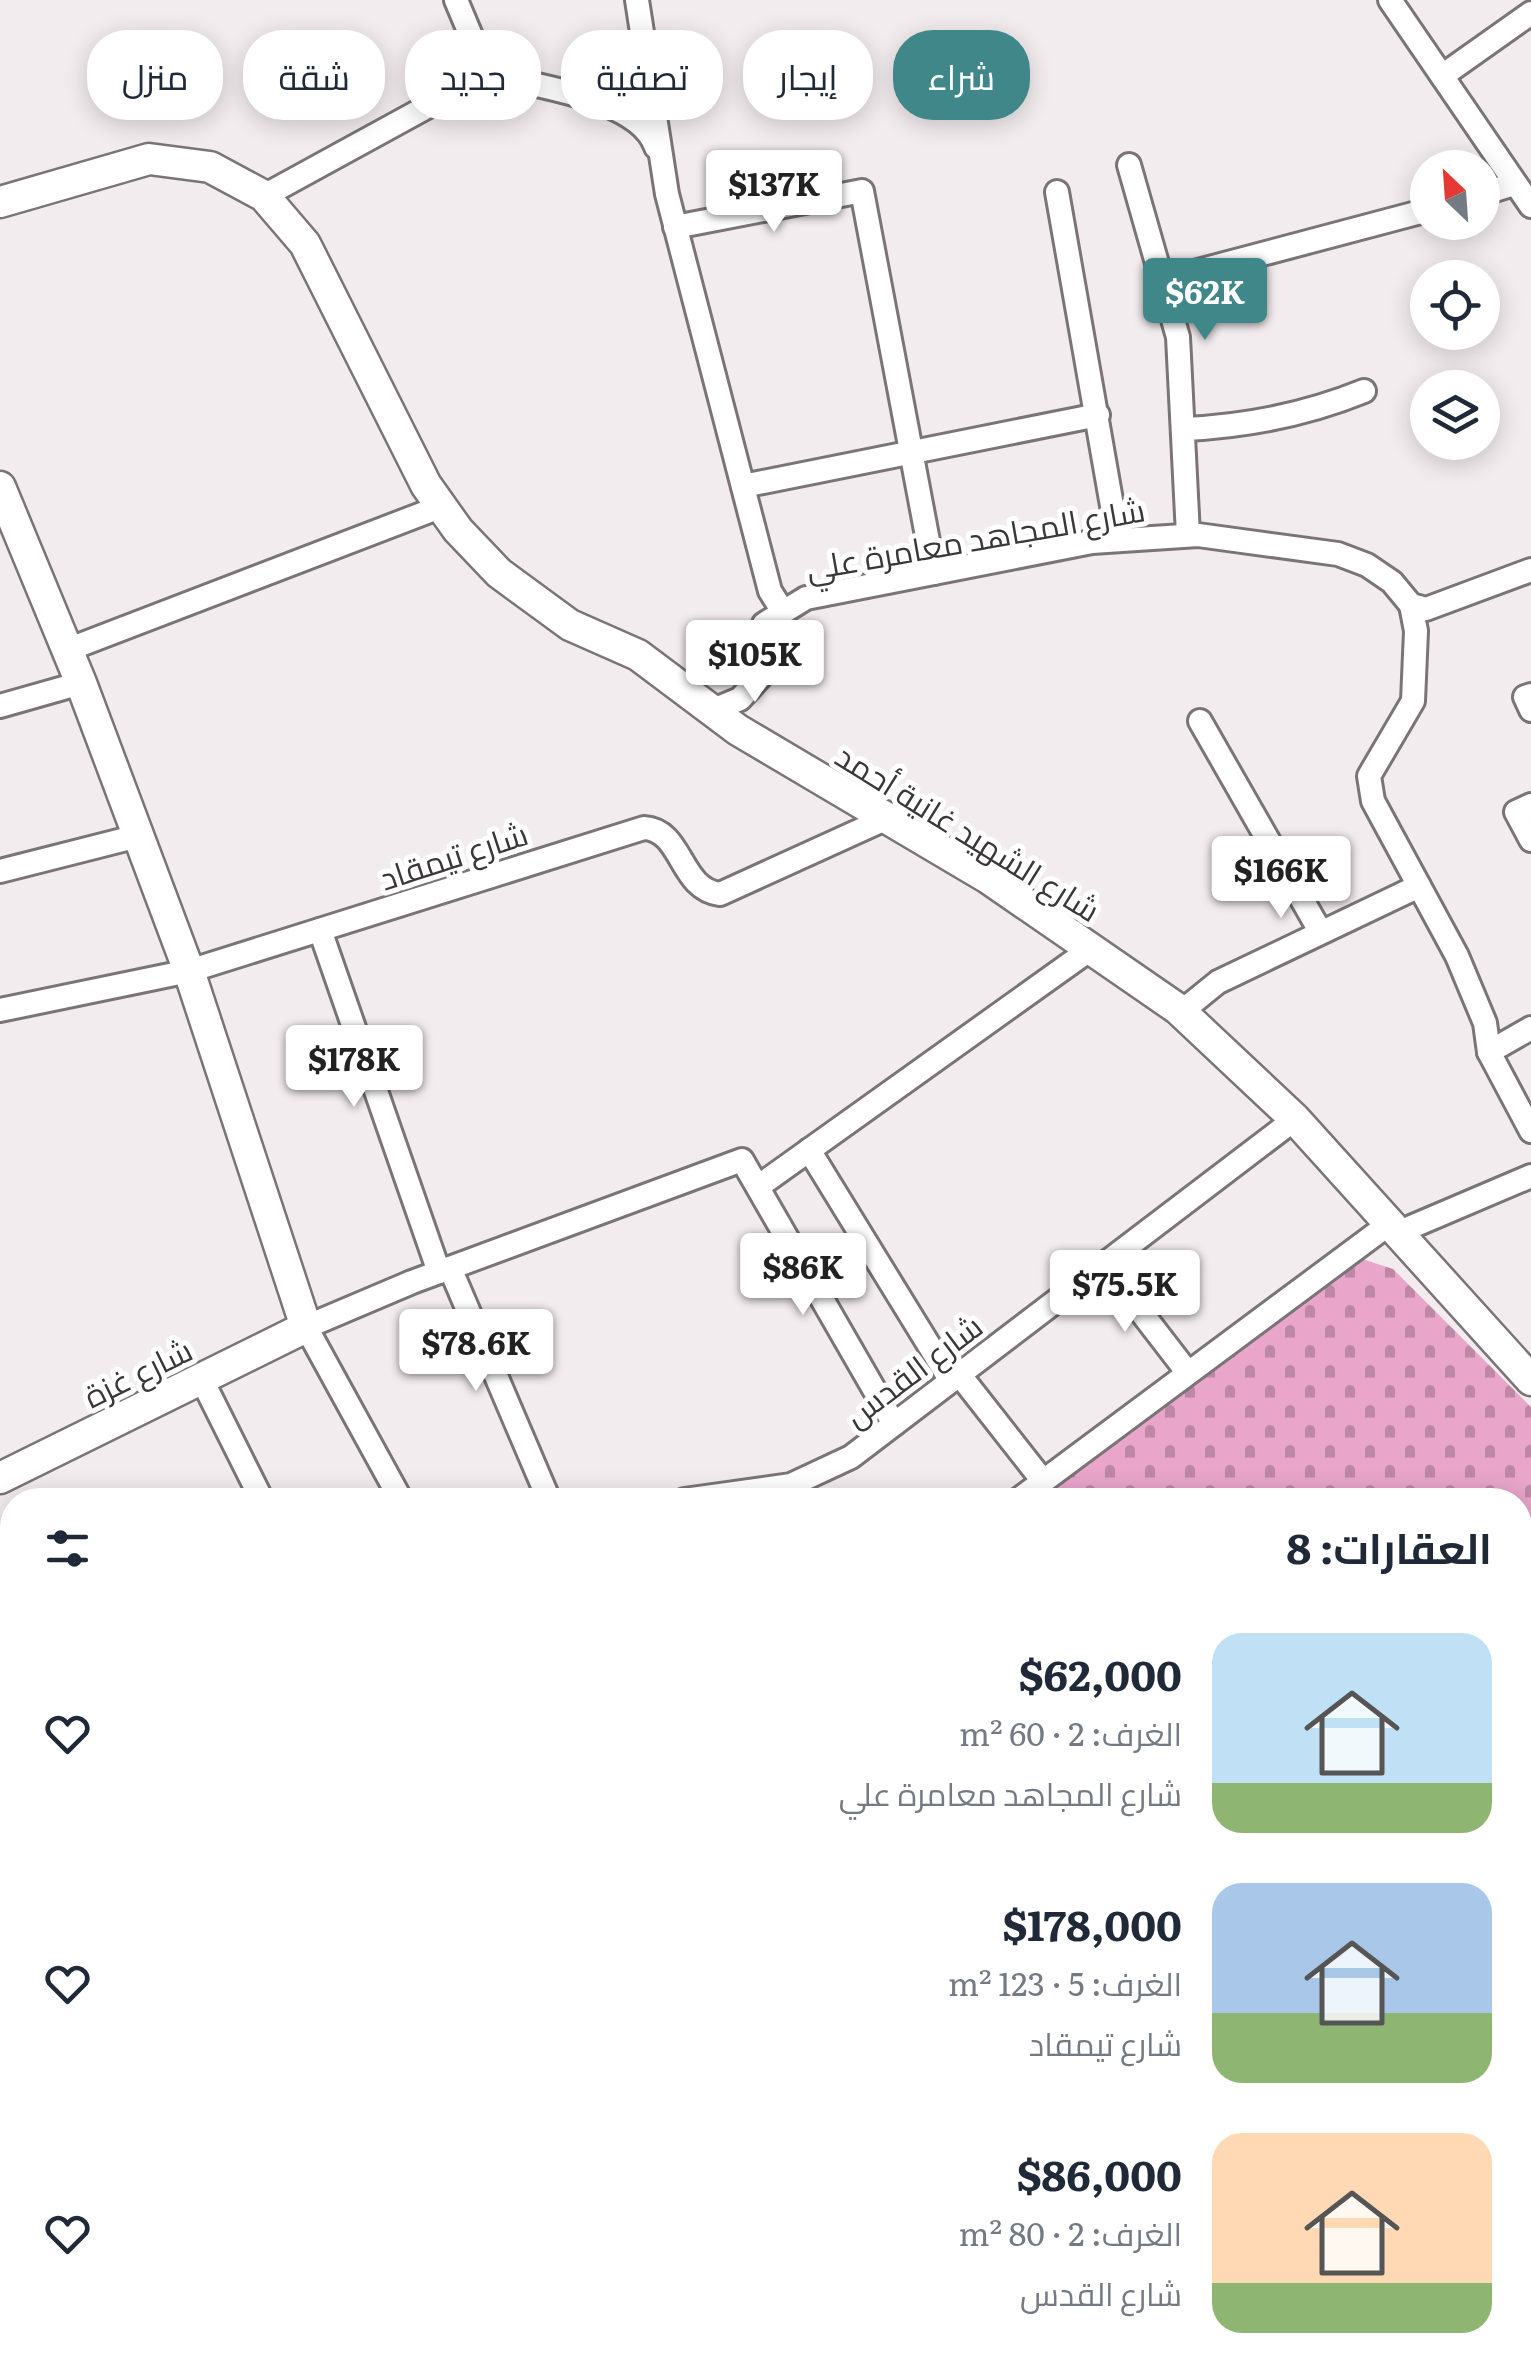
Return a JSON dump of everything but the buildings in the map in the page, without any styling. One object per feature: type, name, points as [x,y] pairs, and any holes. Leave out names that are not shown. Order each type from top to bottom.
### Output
[{"type":"main road","name":"شارع الشهيد غانية أحمد","points":[[0,202],[149,160],[210,167],[264,196],[305,244],[412,462],[440,507],[478,552],[521,591],[570,625],[638,655],[712,711],[988,878],[1182,1012],[1296,1119],[1531,1380]]},
{"type":"main road","points":[[0,486],[81,683],[189,971],[306,1326]]},
{"type":"main road","name":"شارع غزة","points":[[0,1478],[306,1326]]},
{"type":"street","points":[[456,0],[469,30]]},
{"type":"street","points":[[637,0],[675,227],[770,591],[782,610]]},
{"type":"street","points":[[1390,0],[1531,206]]},
{"type":"street","points":[[1442,76],[1531,13]]},
{"type":"street","points":[[541,89],[622,111],[651,131],[662,165]]},
{"type":"street","points":[[264,196],[405,119]]},
{"type":"street","points":[[1129,164],[1178,338],[1188,535]]},
{"type":"street","points":[[1500,188],[1514,184]]},
{"type":"street","points":[[675,227],[862,190],[934,574]]},
{"type":"street","points":[[1057,192],[1118,540]]},
{"type":"street","points":[[1164,280],[1410,215]]},
{"type":"street","points":[[1185,429],[1242,426],[1327,406],[1364,391]]},
{"type":"street","points":[[743,486],[911,456],[930,446],[1098,415]]},
{"type":"street","points":[[67,650],[440,507]]},
{"type":"street","name":"شارع المجاهد معامرة علي","points":[[712,711],[740,699],[761,676],[764,624],[806,598],[1118,540],[1188,535],[1338,554],[1392,582],[1411,605]]},
{"type":"street","points":[[1531,570],[1440,606],[1426,609],[1411,605],[1416,631],[1412,701],[1369,776],[1373,801],[1473,992],[1489,1052],[1531,1130]]},
{"type":"street","points":[[0,706],[81,683]]},
{"type":"street","points":[[1531,694],[1526,697],[1531,710]]},
{"type":"street","points":[[1200,721],[1320,932]]},
{"type":"street","points":[[1531,805],[1516,812],[1531,840]]},
{"type":"street","name":"شارع تيمقاد","points":[[0,1010],[189,971],[644,828],[665,836],[696,885],[711,893],[729,893],[885,818]]},
{"type":"street","points":[[0,870],[138,836]]},
{"type":"street","points":[[1182,1012],[1218,982],[1419,886]]},
{"type":"street","points":[[320,930],[445,1270],[544,1488]]},
{"type":"street","points":[[759,1186],[1092,948]]},
{"type":"street","points":[[1489,1052],[1531,1028]]},
{"type":"street","name":"شارع القدس","points":[[776,1488],[812,1478],[851,1457],[1296,1119]]},
{"type":"street","points":[[810,1150],[955,1377],[1043,1481]]},
{"type":"street","points":[[394,1488],[306,1326],[742,1160],[894,1424]]},
{"type":"street","points":[[1034,1488],[1393,1228],[1531,1176]]},
{"type":"street","points":[[1104,1264],[1188,1373]]},
{"type":"street","points":[[201,1378],[256,1488]]},
{"type":"green space","points":[[1362,1259],[1393,1269],[1531,1407],[1531,1488],[1055,1488]]}]
